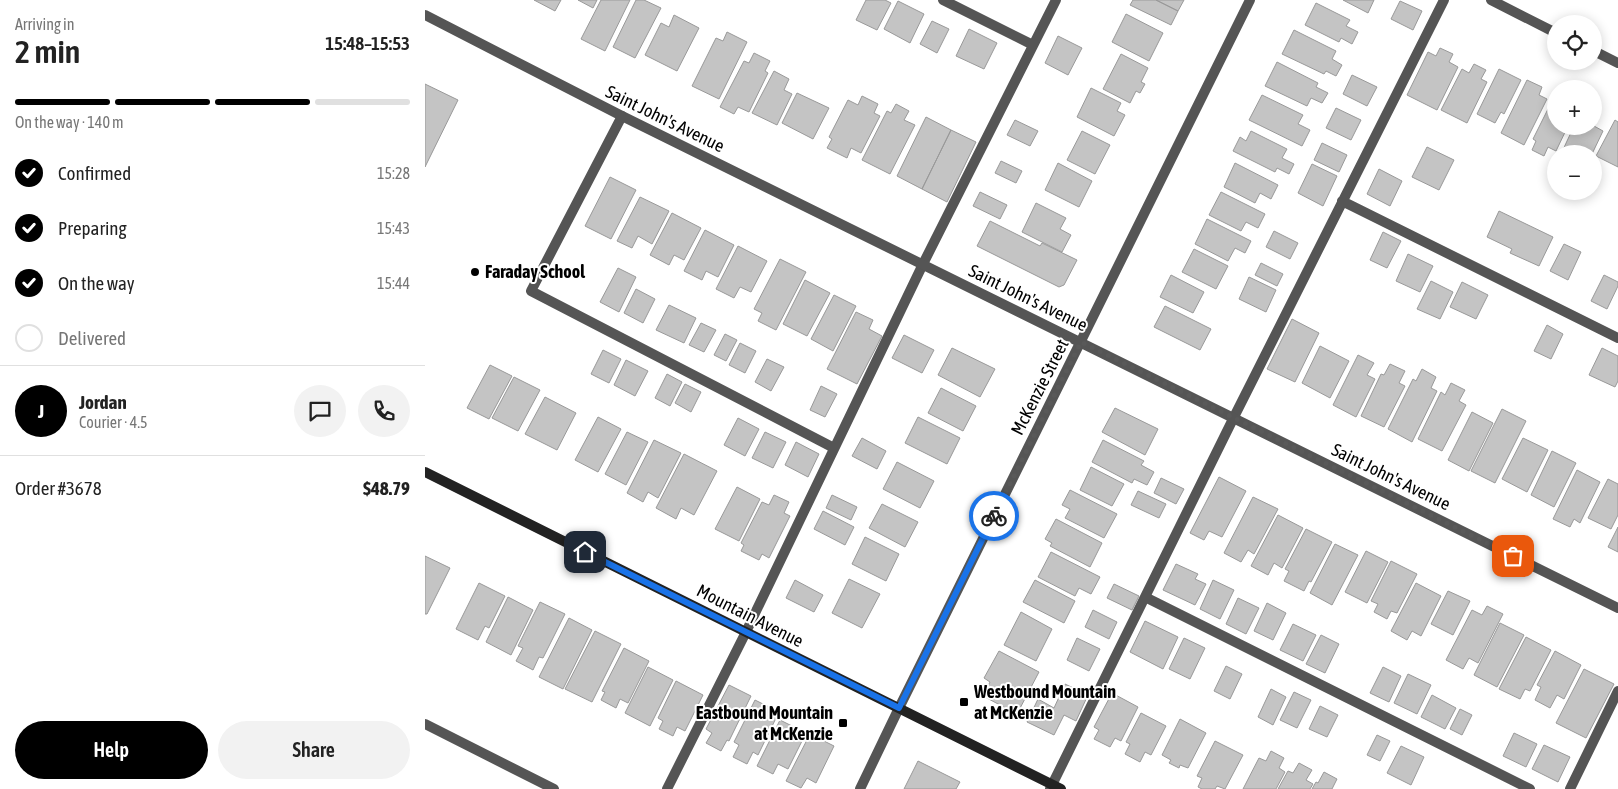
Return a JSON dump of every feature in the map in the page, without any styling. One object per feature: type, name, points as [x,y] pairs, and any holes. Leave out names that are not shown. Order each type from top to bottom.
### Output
[{"type":"main road","name":"Mountain Avenue","points":[[425,472],[899,708],[1054,788]]},
{"type":"street","points":[[943,0],[1033,45]]},
{"type":"street","points":[[667,789],[746,632],[923,264],[1056,0]]},
{"type":"street","name":"McKenzie Street","points":[[860,789],[1250,0]]},
{"type":"street","points":[[1054,788],[1145,597],[1234,417],[1444,0]]},
{"type":"street","points":[[1491,0],[1547,28]]},
{"type":"street","name":"Saint John's Avenue","points":[[425,15],[622,116],[1618,608]]},
{"type":"street","points":[[1602,55],[1618,63]]},
{"type":"street","points":[[622,116],[531,291],[834,448]]},
{"type":"street","points":[[1342,201],[1618,338]]},
{"type":"street","points":[[1145,597],[1530,789]]},
{"type":"street","points":[[1570,789],[1618,691]]},
{"type":"street","points":[[425,724],[554,789]]},
{"type":"building","points":[[534,0],[561,0],[555,11]]},
{"type":"building","points":[[578,0],[597,0],[593,8]]},
{"type":"building","points":[[601,0],[630,0],[605,51],[581,39]]},
{"type":"building","points":[[636,0],[644,0],[661,8],[635,58],[613,47]]},
{"type":"building","points":[[866,0],[885,0],[891,3],[877,30],[856,20]]},
{"type":"building","points":[[1133,0],[1156,0],[1178,11],[1171,25],[1130,5]]},
{"type":"building","points":[[1156,0],[1184,0],[1178,11]]},
{"type":"building","points":[[1343,0],[1374,0],[1368,13]]},
{"type":"building","points":[[898,1],[924,14],[910,43],[884,29]]},
{"type":"building","points":[[1400,1],[1422,11],[1413,30],[1391,19]]},
{"type":"building","points":[[1316,3],[1350,20],[1346,26],[1358,32],[1352,44],[1341,38],[1339,42],[1305,25]]},
{"type":"building","points":[[1126,14],[1163,33],[1149,61],[1112,42]]},
{"type":"building","points":[[674,15],[699,28],[677,71],[645,55],[661,23],[669,27]]},
{"type":"building","points":[[932,21],[949,29],[937,53],[920,44]]},
{"type":"building","points":[[969,29],[997,43],[984,69],[956,56]]},
{"type":"building","points":[[1294,30],[1336,51],[1332,59],[1342,65],[1336,76],[1326,71],[1324,74],[1282,54]]},
{"type":"building","points":[[727,32],[747,42],[719,99],[692,86],[716,38],[723,41]]},
{"type":"building","points":[[1058,36],[1082,48],[1068,75],[1045,63]]},
{"type":"building","points":[[1440,48],[1453,54],[1449,62],[1458,67],[1437,110],[1407,95],[1428,52],[1436,56]]},
{"type":"building","points":[[754,53],[770,61],[765,71],[768,73],[749,112],[738,107],[734,114],[720,107],[744,61],[749,63]]},
{"type":"building","points":[[1121,54],[1148,68],[1141,82],[1145,84],[1140,93],[1136,91],[1130,103],[1103,89]]},
{"type":"building","points":[[1277,62],[1318,83],[1316,87],[1328,93],[1322,103],[1311,98],[1307,106],[1265,86]]},
{"type":"building","points":[[1474,64],[1486,70],[1481,79],[1487,82],[1467,123],[1441,110],[1462,69],[1469,73]]},
{"type":"building","points":[[1499,69],[1521,80],[1504,114],[1501,112],[1495,123],[1477,114]]},
{"type":"building","points":[[774,71],[789,79],[784,90],[792,94],[777,125],[752,113]]},
{"type":"building","points":[[1352,75],[1377,87],[1367,106],[1343,94]]},
{"type":"building","points":[[1527,80],[1542,87],[1539,95],[1547,99],[1524,145],[1501,133]]},
{"type":"building","points":[[425,84],[458,100],[425,167]]},
{"type":"building","points":[[1091,88],[1121,103],[1117,111],[1125,115],[1114,136],[1077,117]]},
{"type":"building","points":[[797,93],[829,108],[813,139],[782,123]]},
{"type":"building","points":[[1262,95],[1303,115],[1298,124],[1310,130],[1302,146],[1249,120]]},
{"type":"building","points":[[862,96],[878,104],[874,113],[880,116],[861,153],[851,148],[847,158],[827,148],[832,139],[829,137],[848,100],[858,105]]},
{"type":"building","points":[[896,104],[909,111],[904,120],[915,125],[890,174],[862,160],[887,111],[891,113]]},
{"type":"building","points":[[1336,108],[1361,120],[1351,140],[1326,128]]},
{"type":"building","points":[[1547,111],[1547,135],[1564,135],[1559,145],[1547,145],[1544,156],[1532,150],[1536,141],[1533,139]]},
{"type":"building","points":[[926,117],[951,130],[922,189],[897,176]]},
{"type":"building","points":[[1015,120],[1038,131],[1030,146],[1007,135]]},
{"type":"building","points":[[1615,120],[1618,122],[1618,167],[1602,159],[1602,145]]},
{"type":"building","points":[[951,130],[976,142],[947,202],[922,189]]},
{"type":"building","points":[[1082,131],[1110,145],[1095,174],[1067,160]]},
{"type":"building","points":[[1251,131],[1287,149],[1282,158],[1294,164],[1289,174],[1277,168],[1275,172],[1233,151],[1240,137],[1246,141]]},
{"type":"building","points":[[1570,135],[1601,135],[1596,145],[1565,145]]},
{"type":"building","points":[[1322,143],[1347,155],[1339,172],[1314,160]]},
{"type":"building","points":[[1427,147],[1454,160],[1439,190],[1412,177]]},
{"type":"building","points":[[1001,161],[1022,171],[1016,183],[995,173]]},
{"type":"building","points":[[1058,163],[1092,181],[1079,207],[1045,190]]},
{"type":"building","points":[[1235,163],[1278,185],[1271,199],[1260,193],[1255,203],[1224,187]]},
{"type":"building","points":[[1312,164],[1337,176],[1323,206],[1298,193]]},
{"type":"building","points":[[1379,169],[1402,181],[1390,206],[1367,194]]},
{"type":"building","points":[[610,177],[636,190],[611,239],[585,226]]},
{"type":"building","points":[[980,192],[1007,205],[1000,219],[973,206]]},
{"type":"building","points":[[1221,192],[1265,214],[1258,228],[1246,222],[1241,231],[1209,215]]},
{"type":"building","points":[[640,197],[669,211],[652,244],[638,236],[632,248],[617,241]]},
{"type":"building","points":[[1036,203],[1066,218],[1060,229],[1071,235],[1062,252],[1022,232]]},
{"type":"building","points":[[1499,211],[1553,237],[1539,266],[1510,253],[1512,249],[1487,237]]},
{"type":"building","points":[[672,213],[701,228],[684,260],[674,255],[669,265],[650,255]]},
{"type":"building","points":[[1207,219],[1251,241],[1245,253],[1235,248],[1228,261],[1195,244]]},
{"type":"building","points":[[990,221],[1040,246],[1042,243],[1077,260],[1064,285],[1059,287],[977,246]]},
{"type":"building","points":[[705,230],[734,245],[718,277],[706,271],[702,280],[684,271]]},
{"type":"building","points":[[1274,231],[1298,243],[1290,259],[1266,247]]},
{"type":"building","points":[[1383,232],[1401,241],[1387,268],[1370,260]]},
{"type":"building","points":[[1564,244],[1581,252],[1568,280],[1550,271]]},
{"type":"building","points":[[738,246],[767,261],[751,292],[740,287],[734,298],[716,289]]},
{"type":"building","points":[[1194,249],[1228,266],[1216,289],[1182,272]]},
{"type":"building","points":[[1408,254],[1433,266],[1420,292],[1396,281]]},
{"type":"building","points":[[780,259],[806,272],[776,330],[758,321],[762,313],[754,309]]},
{"type":"building","points":[[1261,263],[1283,274],[1277,286],[1255,275]]},
{"type":"building","points":[[618,268],[636,277],[619,312],[600,302]]},
{"type":"building","points":[[1171,275],[1204,292],[1193,313],[1160,297]]},
{"type":"building","points":[[1604,275],[1618,282],[1618,286],[1607,309],[1591,301]]},
{"type":"building","points":[[1249,277],[1276,290],[1266,312],[1239,299]]},
{"type":"building","points":[[805,280],[830,293],[807,336],[783,324]]},
{"type":"building","points":[[1431,281],[1453,292],[1440,319],[1417,309]]},
{"type":"building","points":[[1462,282],[1488,295],[1476,319],[1450,307]]},
{"type":"building","points":[[636,289],[655,299],[643,323],[624,313]]},
{"type":"building","points":[[834,295],[856,306],[833,351],[811,339]]},
{"type":"building","points":[[669,305],[696,318],[684,343],[656,330]]},
{"type":"building","points":[[1165,306],[1211,329],[1200,350],[1154,327]]},
{"type":"building","points":[[856,312],[873,320],[869,329],[882,336],[857,384],[827,369]]},
{"type":"building","points":[[1292,319],[1319,333],[1295,382],[1267,369]]},
{"type":"building","points":[[701,323],[716,330],[704,352],[689,345]]},
{"type":"building","points":[[1547,325],[1563,334],[1551,359],[1534,351]]},
{"type":"building","points":[[725,334],[737,340],[726,361],[714,355]]},
{"type":"building","points":[[904,335],[934,350],[922,373],[892,358]]},
{"type":"building","points":[[740,343],[756,351],[745,373],[729,365]]},
{"type":"building","points":[[1320,346],[1349,361],[1330,398],[1302,383]]},
{"type":"building","points":[[952,348],[995,369],[980,397],[938,375]]},
{"type":"building","points":[[1602,348],[1618,356],[1618,381],[1615,387],[1589,375]]},
{"type":"building","points":[[603,350],[621,359],[609,383],[591,374]]},
{"type":"building","points":[[1358,355],[1374,363],[1367,375],[1375,379],[1356,417],[1333,405]]},
{"type":"building","points":[[767,359],[784,367],[771,391],[755,382]]},
{"type":"building","points":[[626,360],[648,371],[635,396],[614,385]]},
{"type":"building","points":[[1390,364],[1405,371],[1399,383],[1405,386],[1384,427],[1361,416],[1381,374],[1384,375]]},
{"type":"building","points":[[490,365],[512,376],[489,419],[467,408]]},
{"type":"building","points":[[1422,369],[1436,377],[1431,388],[1437,391],[1412,442],[1388,429],[1413,379],[1416,381]]},
{"type":"building","points":[[667,374],[682,382],[670,406],[655,398]]},
{"type":"building","points":[[514,377],[540,390],[518,431],[492,418]]},
{"type":"building","points":[[1451,383],[1465,390],[1459,401],[1466,405],[1442,451],[1418,439],[1441,392],[1445,395]]},
{"type":"building","points":[[685,384],[701,392],[691,412],[675,403]]},
{"type":"building","points":[[821,386],[837,394],[825,417],[810,410]]},
{"type":"building","points":[[941,388],[976,406],[963,431],[928,413]]},
{"type":"building","points":[[545,397],[576,413],[557,450],[525,434]]},
{"type":"building","points":[[1115,408],[1158,429],[1145,455],[1102,432]]},
{"type":"building","points":[[1502,409],[1526,421],[1495,483],[1471,471]]},
{"type":"building","points":[[1472,412],[1493,423],[1469,471],[1448,460]]},
{"type":"building","points":[[598,417],[621,429],[598,472],[575,460]]},
{"type":"building","points":[[918,417],[960,438],[947,464],[905,443]]},
{"type":"building","points":[[738,418],[759,429],[745,456],[724,445]]},
{"type":"building","points":[[627,432],[648,442],[626,485],[605,474]]},
{"type":"building","points":[[765,432],[786,442],[773,468],[752,458]]},
{"type":"building","points":[[862,438],[886,451],[877,469],[852,456]]},
{"type":"building","points":[[1523,438],[1548,450],[1527,492],[1502,479]]},
{"type":"building","points":[[654,440],[681,453],[658,498],[648,492],[643,502],[627,493]]},
{"type":"building","points":[[1103,440],[1144,461],[1141,465],[1154,472],[1147,485],[1134,479],[1132,483],[1092,462]]},
{"type":"building","points":[[796,442],[819,454],[808,477],[785,465]]},
{"type":"building","points":[[1552,451],[1576,463],[1554,507],[1531,495]]},
{"type":"building","points":[[684,454],[717,471],[694,515],[681,508],[676,519],[656,508]]},
{"type":"building","points":[[897,462],[934,481],[920,508],[883,489]]},
{"type":"building","points":[[1091,467],[1124,484],[1112,506],[1080,490]]},
{"type":"building","points":[[1577,470],[1600,482],[1580,523],[1574,519],[1570,527],[1553,519]]},
{"type":"building","points":[[1219,477],[1246,491],[1222,537],[1209,531],[1204,540],[1190,533]]},
{"type":"building","points":[[1161,478],[1184,489],[1176,504],[1154,493]]},
{"type":"building","points":[[1608,479],[1618,484],[1618,515],[1611,529],[1588,518]]},
{"type":"building","points":[[737,487],[760,499],[739,541],[715,529]]},
{"type":"building","points":[[1070,490],[1117,514],[1104,538],[1065,518],[1070,509],[1062,505]]},
{"type":"building","points":[[1138,491],[1166,504],[1159,518],[1131,505]]},
{"type":"building","points":[[774,495],[789,502],[784,513],[790,516],[769,558],[762,554],[759,560],[741,551],[744,545],[741,543],[762,502],[769,505]]},
{"type":"building","points":[[832,495],[857,507],[851,520],[826,508]]},
{"type":"building","points":[[1253,497],[1278,509],[1254,554],[1248,550],[1241,562],[1224,553]]},
{"type":"building","points":[[882,504],[918,522],[905,547],[869,528]]},
{"type":"building","points":[[823,511],[854,527],[845,545],[814,529]]},
{"type":"building","points":[[1278,515],[1303,528],[1282,568],[1274,563],[1268,575],[1251,566]]},
{"type":"building","points":[[1056,519],[1102,543],[1090,567],[1050,546],[1052,543],[1045,539]]},
{"type":"building","points":[[1618,527],[1618,552],[1608,547]]},
{"type":"building","points":[[1306,529],[1332,542],[1311,582],[1309,581],[1304,591],[1284,581],[1289,571],[1285,569]]},
{"type":"building","points":[[865,537],[899,554],[886,581],[852,564]]},
{"type":"building","points":[[1335,544],[1358,555],[1332,605],[1310,593]]},
{"type":"building","points":[[1366,551],[1388,562],[1367,603],[1345,592]]},
{"type":"building","points":[[1051,552],[1100,577],[1091,594],[1079,588],[1075,596],[1038,577]]},
{"type":"building","points":[[425,556],[450,568],[427,614],[425,614]]},
{"type":"building","points":[[1391,561],[1417,574],[1397,613],[1391,611],[1387,619],[1374,612],[1378,604],[1371,601]]},
{"type":"building","points":[[1176,564],[1198,574],[1195,579],[1206,584],[1195,605],[1163,590]]},
{"type":"building","points":[[849,579],[880,594],[862,628],[832,613]]},
{"type":"building","points":[[795,580],[823,595],[814,612],[786,598]]},
{"type":"building","points":[[1035,580],[1075,601],[1064,623],[1023,602]]},
{"type":"building","points":[[1213,580],[1234,590],[1220,619],[1200,609]]},
{"type":"building","points":[[479,583],[505,596],[489,628],[485,626],[478,640],[456,629]]},
{"type":"building","points":[[1416,583],[1441,596],[1421,636],[1412,631],[1407,640],[1391,631]]},
{"type":"building","points":[[1114,584],[1139,596],[1132,610],[1107,598]]},
{"type":"building","points":[[1448,591],[1470,601],[1453,635],[1431,624]]},
{"type":"building","points":[[508,597],[533,610],[511,655],[486,642]]},
{"type":"building","points":[[1238,598],[1259,608],[1246,634],[1226,624]]},
{"type":"building","points":[[540,602],[565,614],[543,658],[539,657],[533,670],[516,661],[523,648],[518,646]]},
{"type":"building","points":[[1267,603],[1286,613],[1273,640],[1254,631]]},
{"type":"building","points":[[1487,606],[1503,614],[1478,663],[1469,658],[1463,669],[1446,660],[1472,610],[1482,615]]},
{"type":"building","points":[[1093,610],[1117,622],[1109,639],[1085,627]]},
{"type":"building","points":[[1021,612],[1052,629],[1036,661],[1004,645]]},
{"type":"building","points":[[569,618],[592,630],[563,689],[539,677]]},
{"type":"building","points":[[1145,621],[1178,637],[1163,669],[1130,652]]},
{"type":"building","points":[[1500,623],[1524,635],[1497,687],[1474,675]]},
{"type":"building","points":[[1293,624],[1316,635],[1303,661],[1280,650]]},
{"type":"building","points":[[595,631],[621,644],[592,702],[565,689]]},
{"type":"building","points":[[1321,635],[1339,644],[1325,673],[1306,664]]},
{"type":"building","points":[[1526,637],[1551,650],[1530,691],[1525,689],[1520,699],[1499,689]]},
{"type":"building","points":[[1077,638],[1100,649],[1089,671],[1067,660]]},
{"type":"building","points":[[1184,638],[1205,648],[1190,679],[1169,669]]},
{"type":"building","points":[[624,648],[649,661],[628,703],[620,699],[616,708],[601,700],[605,692],[602,691]]},
{"type":"building","points":[[999,651],[1039,672],[1017,714],[983,696],[990,682],[984,678]]},
{"type":"building","points":[[1555,651],[1581,665],[1564,699],[1557,695],[1550,708],[1535,700],[1541,687],[1537,685]]},
{"type":"building","points":[[1226,666],[1242,674],[1230,699],[1214,691]]},
{"type":"building","points":[[648,667],[673,680],[650,726],[625,713]]},
{"type":"building","points":[[1383,667],[1401,676],[1389,702],[1370,693]]},
{"type":"building","points":[[1584,669],[1614,684],[1586,738],[1556,723]]},
{"type":"building","points":[[1408,674],[1431,685],[1417,714],[1394,703]]},
{"type":"building","points":[[676,681],[703,695],[685,731],[677,727],[673,736],[659,729],[663,721],[658,718]]},
{"type":"building","points":[[1065,684],[1088,695],[1076,721],[1064,715],[1054,735],[1027,722],[1038,699],[1054,708]]},
{"type":"building","points":[[729,685],[751,696],[729,741],[727,740],[721,751],[706,743],[712,733],[706,729]]},
{"type":"building","points":[[1271,689],[1286,697],[1273,725],[1258,717]]},
{"type":"building","points":[[1294,692],[1311,700],[1297,728],[1280,720]]},
{"type":"building","points":[[1112,693],[1138,707],[1121,741],[1115,738],[1110,747],[1094,739],[1099,730],[1094,727]]},
{"type":"building","points":[[1432,695],[1456,708],[1445,729],[1421,717]]},
{"type":"building","points":[[755,700],[779,712],[758,755],[753,752],[747,764],[733,757],[739,745],[734,742]]},
{"type":"building","points":[[1320,706],[1338,715],[1327,737],[1309,729]]},
{"type":"building","points":[[1460,709],[1472,715],[1462,735],[1450,729]]},
{"type":"building","points":[[1141,713],[1166,726],[1151,755],[1145,752],[1140,762],[1125,754],[1130,744],[1126,742]]},
{"type":"building","points":[[1180,719],[1206,733],[1188,768],[1180,765],[1179,768],[1169,763],[1171,760],[1162,755]]},
{"type":"building","points":[[780,720],[806,733],[788,769],[778,764],[773,774],[757,766]]},
{"type":"building","points":[[1514,733],[1537,744],[1526,767],[1503,756]]},
{"type":"building","points":[[810,734],[834,746],[816,783],[807,778],[801,788],[786,781]]},
{"type":"building","points":[[1377,735],[1390,741],[1380,761],[1367,755]]},
{"type":"building","points":[[1215,741],[1243,755],[1225,789],[1217,786],[1215,789],[1202,789],[1198,787],[1202,778],[1197,776]]},
{"type":"building","points":[[1544,745],[1570,757],[1558,782],[1532,769]]},
{"type":"building","points":[[1401,746],[1424,757],[1411,785],[1387,773]]},
{"type":"building","points":[[1271,751],[1284,758],[1279,768],[1285,772],[1276,789],[1243,789],[1259,758],[1266,761]]},
{"type":"building","points":[[918,761],[960,782],[956,789],[904,789]]},
{"type":"building","points":[[1299,763],[1312,770],[1306,780],[1313,784],[1310,789],[1278,789],[1288,771],[1293,773]]},
{"type":"building","points":[[1324,772],[1337,779],[1332,789],[1312,789],[1316,782],[1318,783]]},
{"type":"way so far","points":[[994,516],[1081,342],[1513,556]]},
{"type":"place","name":"Faraday School","points":[[475,272]]},
{"type":"place","name":"Westbound Mountain at McKenzie","points":[[964,702]]},
{"type":"place","name":"Eastbound Mountain at McKenzie","points":[[843,723]]},
{"type":"route","points":[[585,552],[899,708],[994,516]]}]
